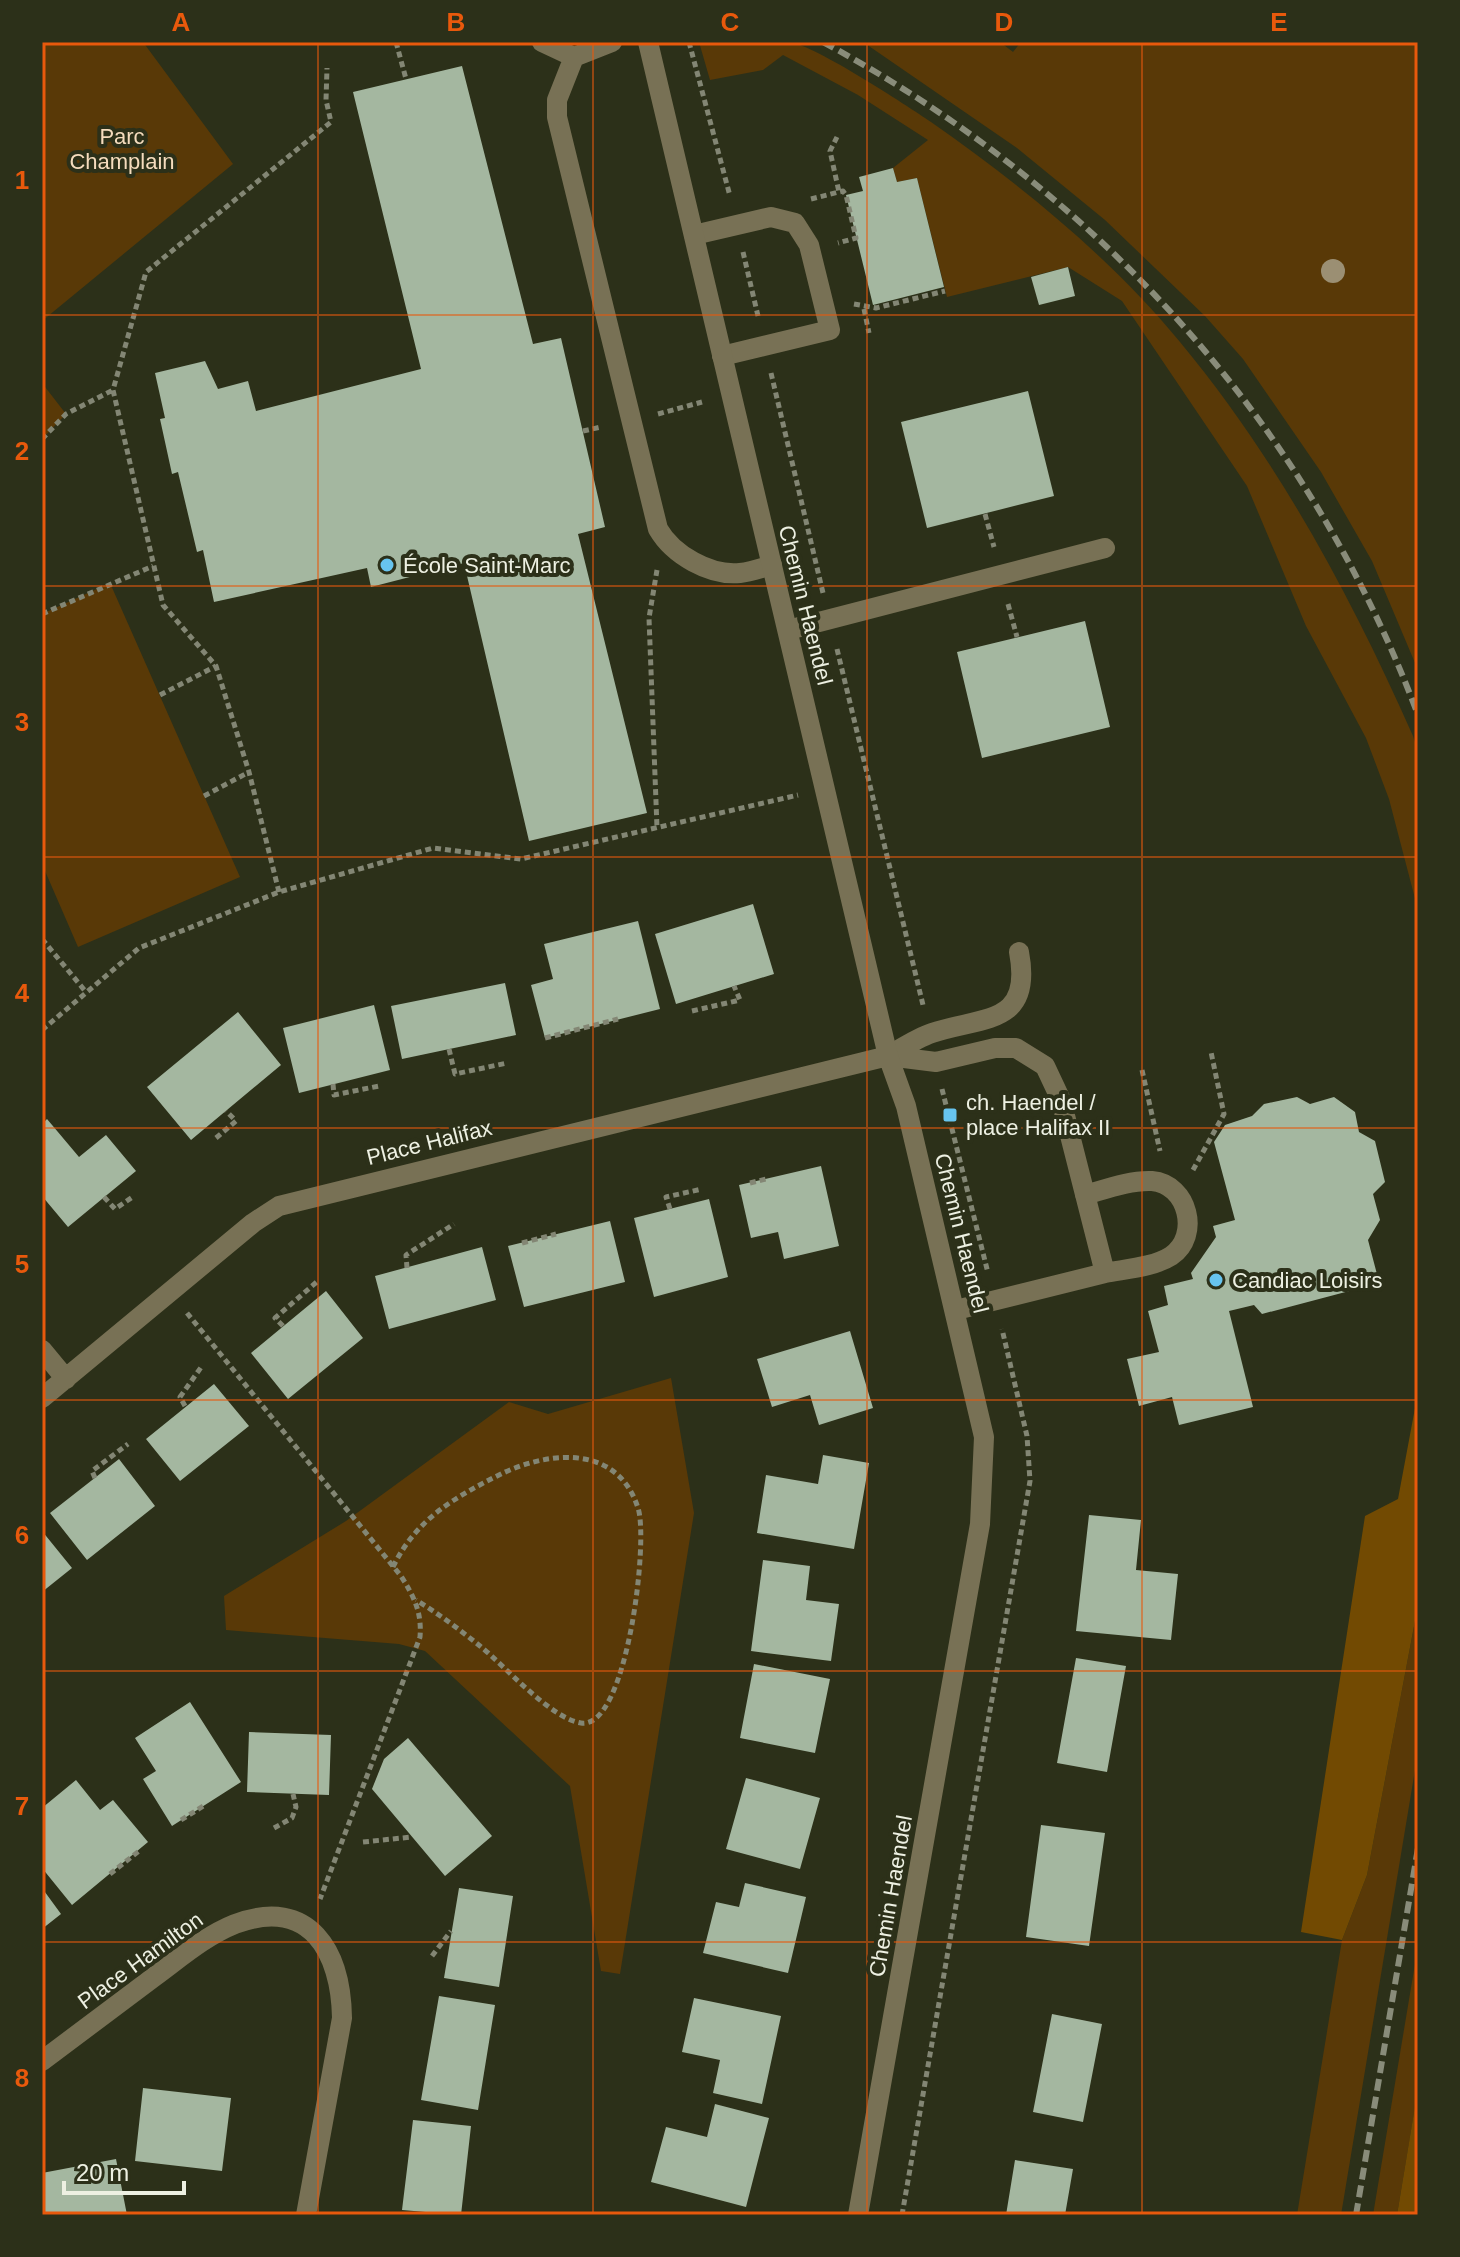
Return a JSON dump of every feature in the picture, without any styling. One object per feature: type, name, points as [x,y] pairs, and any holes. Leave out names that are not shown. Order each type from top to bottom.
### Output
[{"type":"street","points":[[542,42],[574,57],[612,42]]},
{"type":"street","name":"Chemin Haendel","points":[[648,42],[888,1056],[906,1106],[984,1437],[984,1491],[858,2215]]},
{"type":"street","points":[[574,57],[557,100],[557,117],[658,529],[666,544],[715,571],[740,573],[772,565]]},
{"type":"street","points":[[694,235],[771,217],[795,223],[809,245],[830,330],[722,356]]},
{"type":"street","points":[[788,630],[1105,548]]},
{"type":"street","points":[[888,1056],[930,1033],[991,1019],[1008,1009],[1021,992],[1023,974],[1019,952]]},
{"type":"street","points":[[888,1056],[936,1062],[986,1050],[1016,1048],[1045,1066],[1057,1091],[1105,1273]]},
{"type":"street","name":"Place Halifax","points":[[42,1398],[253,1223],[279,1206],[888,1056]]},
{"type":"street","points":[[956,1310],[1172,1255],[1185,1238],[1187,1215],[1178,1193],[1155,1181],[1085,1195]]},
{"type":"street","points":[[42,1350],[66,1379]]},
{"type":"street","name":"Place Hamilton","points":[[42,2061],[215,1933],[261,1918],[297,1921],[323,1940],[333,1957],[342,1997],[342,2018],[306,2215]]},
{"type":"path","points":[[396,42],[406,79]]},
{"type":"path","points":[[689,42],[732,206]]},
{"type":"path","points":[[279,892],[249,772],[216,666],[163,605],[113,390],[146,272],[331,122],[326,100],[327,68]]},
{"type":"path","points":[[837,137],[830,151],[839,192]]},
{"type":"path","points":[[740,242],[759,322]]},
{"type":"path","points":[[834,244],[837,256]]},
{"type":"path","points":[[864,309],[945,291]]},
{"type":"path","points":[[849,299],[864,309],[869,333]]},
{"type":"path","name":"Chemin Haendel","points":[[770,369],[823,594]]},
{"type":"path","points":[[42,439],[66,414],[113,390]]},
{"type":"path","points":[[644,417],[698,403]]},
{"type":"path","points":[[583,431],[610,425]]},
{"type":"path","points":[[657,828],[649,618],[651,585],[660,561]]},
{"type":"path","points":[[42,614],[153,566]]},
{"type":"path","name":"Chemin Haendel","points":[[835,642],[924,1006]]},
{"type":"path","points":[[160,695],[216,666]]},
{"type":"path","points":[[204,796],[249,772]]},
{"type":"path","points":[[859,782],[869,780]]},
{"type":"path","points":[[42,1030],[139,948],[279,892],[433,848],[521,859],[802,794]]},
{"type":"path","points":[[42,939],[86,992]]},
{"type":"path","points":[[692,1011],[740,1000],[734,986]]},
{"type":"path","points":[[545,1038],[618,1019]]},
{"type":"path","points":[[449,1049],[455,1074],[507,1063]]},
{"type":"path","points":[[1192,1171],[1224,1114],[1211,1052]]},
{"type":"path","points":[[1142,1070],[1155,1127]]},
{"type":"path","points":[[333,1084],[334,1095],[379,1086]]},
{"type":"path","name":"Chemin Haendel","points":[[943,1092],[989,1278]]},
{"type":"path","points":[[216,1138],[236,1121],[226,1111]]},
{"type":"path","points":[[750,1183],[766,1179]]},
{"type":"path","points":[[670,1209],[666,1197],[702,1189]]},
{"type":"path","points":[[104,1197],[115,1209],[134,1196]]},
{"type":"path","points":[[407,1268],[406,1255],[454,1224]]},
{"type":"path","points":[[522,1243],[556,1234]]},
{"type":"path","points":[[283,1326],[275,1318],[319,1280]]},
{"type":"path","points":[[183,1308],[393,1567],[416,1600],[422,1618],[420,1637],[320,1900]]},
{"type":"path","name":"Chemin Haendel","points":[[902,2215],[1030,1481],[1027,1436],[1000,1320]]},
{"type":"path","points":[[185,1406],[180,1397],[202,1366]]},
{"type":"path","points":[[95,1478],[92,1471],[128,1444]]},
{"type":"path","points":[[393,1567],[406,1541],[427,1517],[460,1494],[513,1468],[583,1456],[605,1465],[626,1483],[639,1510],[641,1543],[626,1662],[610,1702],[598,1719],[584,1724],[565,1718],[481,1647],[416,1600]]},
{"type":"path","points":[[274,1828],[292,1818],[296,1807],[293,1794]]},
{"type":"path","points":[[181,1820],[205,1805]]},
{"type":"path","points":[[363,1842],[412,1837]]},
{"type":"path","points":[[110,1874],[139,1851]]},
{"type":"path","points":[[432,1956],[451,1931]]},
{"type":"green space","name":"Parc Champlain","points":[[42,42],[143,42],[233,164],[42,321]]},
{"type":"green space","points":[[699,42],[790,42],[819,54],[882,90],[965,146],[1063,224],[1124,281],[1180,342],[1249,434],[1310,531],[1364,632],[1413,736],[1418,752],[1418,910],[1389,799],[1366,738],[1306,626],[1247,486],[1122,301],[1068,267],[947,297],[917,178],[897,182],[893,168],[928,140],[858,95],[783,55],[763,70],[710,80]]},
{"type":"green space","points":[[863,42],[1000,42],[1013,52],[1021,42],[1418,42],[1418,670],[1372,561],[1321,472],[1243,359],[1205,316],[1105,220],[1017,148]]},
{"type":"green space","points":[[42,383],[66,414],[42,439]]},
{"type":"green space","points":[[110,583],[240,877],[78,947],[42,864],[42,614]]},
{"type":"green space","points":[[671,1378],[694,1513],[620,1974],[601,1971],[570,1786],[425,1651],[399,1644],[226,1630],[224,1596],[346,1521],[509,1402],[548,1414]]},
{"type":"green space","points":[[1418,1605],[1418,1752],[1341,2215],[1297,2215],[1342,1940],[1367,1875]]},
{"type":"green space","points":[[1418,1946],[1418,2089],[1397,2215],[1373,2215]]},
{"type":"shaded area","points":[[1418,1392],[1418,1605],[1367,1875],[1342,1940],[1301,1932],[1365,1516],[1398,1499]]},
{"type":"shaded area","points":[[1418,2088],[1418,2215],[1397,2215]]},
{"type":"building","points":[[462,66],[533,344],[561,338],[605,527],[578,534],[647,813],[529,841],[464,563],[371,587],[367,568],[214,602],[203,550],[197,552],[178,472],[172,474],[160,419],[165,418],[155,373],[205,361],[218,389],[248,381],[256,411],[421,369],[353,92]]},
{"type":"building","points":[[893,168],[897,182],[917,178],[944,287],[873,305],[846,195],[863,191],[859,177]]},
{"type":"building","points":[[1068,267],[1075,296],[1039,305],[1031,277]]},
{"type":"building","points":[[1028,391],[1054,496],[927,528],[901,422]]},
{"type":"building","points":[[1085,621],[1110,727],[982,758],[957,652]]},
{"type":"building","points":[[753,904],[774,974],[676,1004],[655,934]]},
{"type":"building","points":[[638,921],[660,1009],[545,1038],[531,985],[553,979],[544,944]]},
{"type":"building","points":[[505,983],[516,1035],[402,1059],[391,1006]]},
{"type":"building","points":[[374,1005],[390,1070],[299,1093],[283,1028]]},
{"type":"building","points":[[238,1012],[281,1065],[191,1140],[147,1087]]},
{"type":"building","points":[[1297,1097],[1310,1104],[1334,1097],[1355,1112],[1359,1132],[1375,1141],[1385,1182],[1373,1194],[1380,1220],[1368,1240],[1378,1278],[1372,1285],[1262,1314],[1254,1305],[1229,1311],[1253,1407],[1179,1425],[1172,1397],[1139,1406],[1127,1359],[1159,1352],[1148,1311],[1168,1305],[1164,1286],[1193,1279],[1191,1273],[1216,1237],[1213,1226],[1235,1220],[1214,1142],[1225,1125],[1252,1116],[1264,1104]]},
{"type":"building","points":[[47,1119],[79,1157],[106,1135],[136,1171],[68,1227],[42,1196],[42,1124]]},
{"type":"building","points":[[821,1166],[839,1246],[784,1259],[778,1232],[751,1238],[739,1185]]},
{"type":"building","points":[[709,1199],[728,1277],[654,1297],[634,1218]]},
{"type":"building","points":[[610,1221],[625,1282],[524,1307],[508,1246]]},
{"type":"building","points":[[482,1247],[496,1300],[389,1329],[375,1276]]},
{"type":"building","points":[[326,1291],[363,1338],[288,1399],[251,1353]]},
{"type":"building","points":[[850,1331],[873,1408],[819,1425],[810,1395],[772,1407],[757,1359]]},
{"type":"building","points":[[214,1384],[249,1426],[180,1481],[146,1439]]},
{"type":"building","points":[[823,1455],[869,1463],[854,1549],[757,1533],[766,1475],[818,1484]]},
{"type":"building","points":[[119,1459],[155,1506],[87,1560],[50,1513]]},
{"type":"building","points":[[1089,1515],[1141,1520],[1136,1570],[1178,1574],[1171,1640],[1076,1631]]},
{"type":"building","points":[[42,1531],[72,1568],[42,1592]]},
{"type":"building","points":[[763,1560],[810,1566],[806,1600],[839,1604],[831,1661],[751,1651]]},
{"type":"building","points":[[1076,1658],[1126,1666],[1107,1772],[1057,1763]]},
{"type":"building","points":[[754,1664],[830,1679],[815,1753],[740,1738]]},
{"type":"building","points":[[190,1702],[241,1782],[172,1826],[143,1779],[156,1771],[135,1738]]},
{"type":"building","points":[[249,1732],[331,1735],[329,1795],[247,1792]]},
{"type":"building","points":[[408,1738],[492,1836],[445,1876],[372,1789],[384,1759]]},
{"type":"building","points":[[746,1778],[820,1798],[800,1869],[726,1849]]},
{"type":"building","points":[[76,1780],[100,1810],[113,1800],[148,1842],[72,1905],[42,1868],[42,1808]]},
{"type":"building","points":[[1041,1825],[1105,1833],[1089,1946],[1026,1937]]},
{"type":"building","points":[[745,1883],[806,1897],[788,1973],[703,1953],[716,1902],[739,1907]]},
{"type":"building","points":[[42,1888],[61,1914],[42,1929]]},
{"type":"building","points":[[459,1888],[513,1896],[499,1987],[444,1978]]},
{"type":"building","points":[[439,1996],[495,2005],[478,2110],[421,2100]]},
{"type":"building","points":[[694,1998],[781,2016],[762,2104],[713,2093],[720,2060],[682,2052]]},
{"type":"building","points":[[1052,2014],[1102,2024],[1083,2122],[1033,2112]]},
{"type":"building","points":[[143,2088],[231,2098],[222,2171],[135,2161]]},
{"type":"building","points":[[715,2104],[769,2118],[746,2207],[651,2182],[666,2127],[707,2137]]},
{"type":"building","points":[[413,2120],[471,2126],[461,2215],[402,2210]]},
{"type":"building","points":[[116,2159],[127,2215],[42,2215],[42,2173]]},
{"type":"building","points":[[1015,2160],[1073,2169],[1065,2215],[1006,2215]]},
{"type":"railway","points":[[823,42],[922,101],[1015,168],[1102,243],[1182,324],[1254,412],[1317,507],[1372,608],[1418,715]]},
{"type":"railway","points":[[1356,2215],[1418,1848]]},
{"type":"place","name":"École Saint-Marc","points":[[387,565]]},
{"type":"place","name":"ch. Haendel / place Halifax II","points":[[950,1115]]},
{"type":"place","name":"Candiac Loisirs","points":[[1216,1280]]}]
